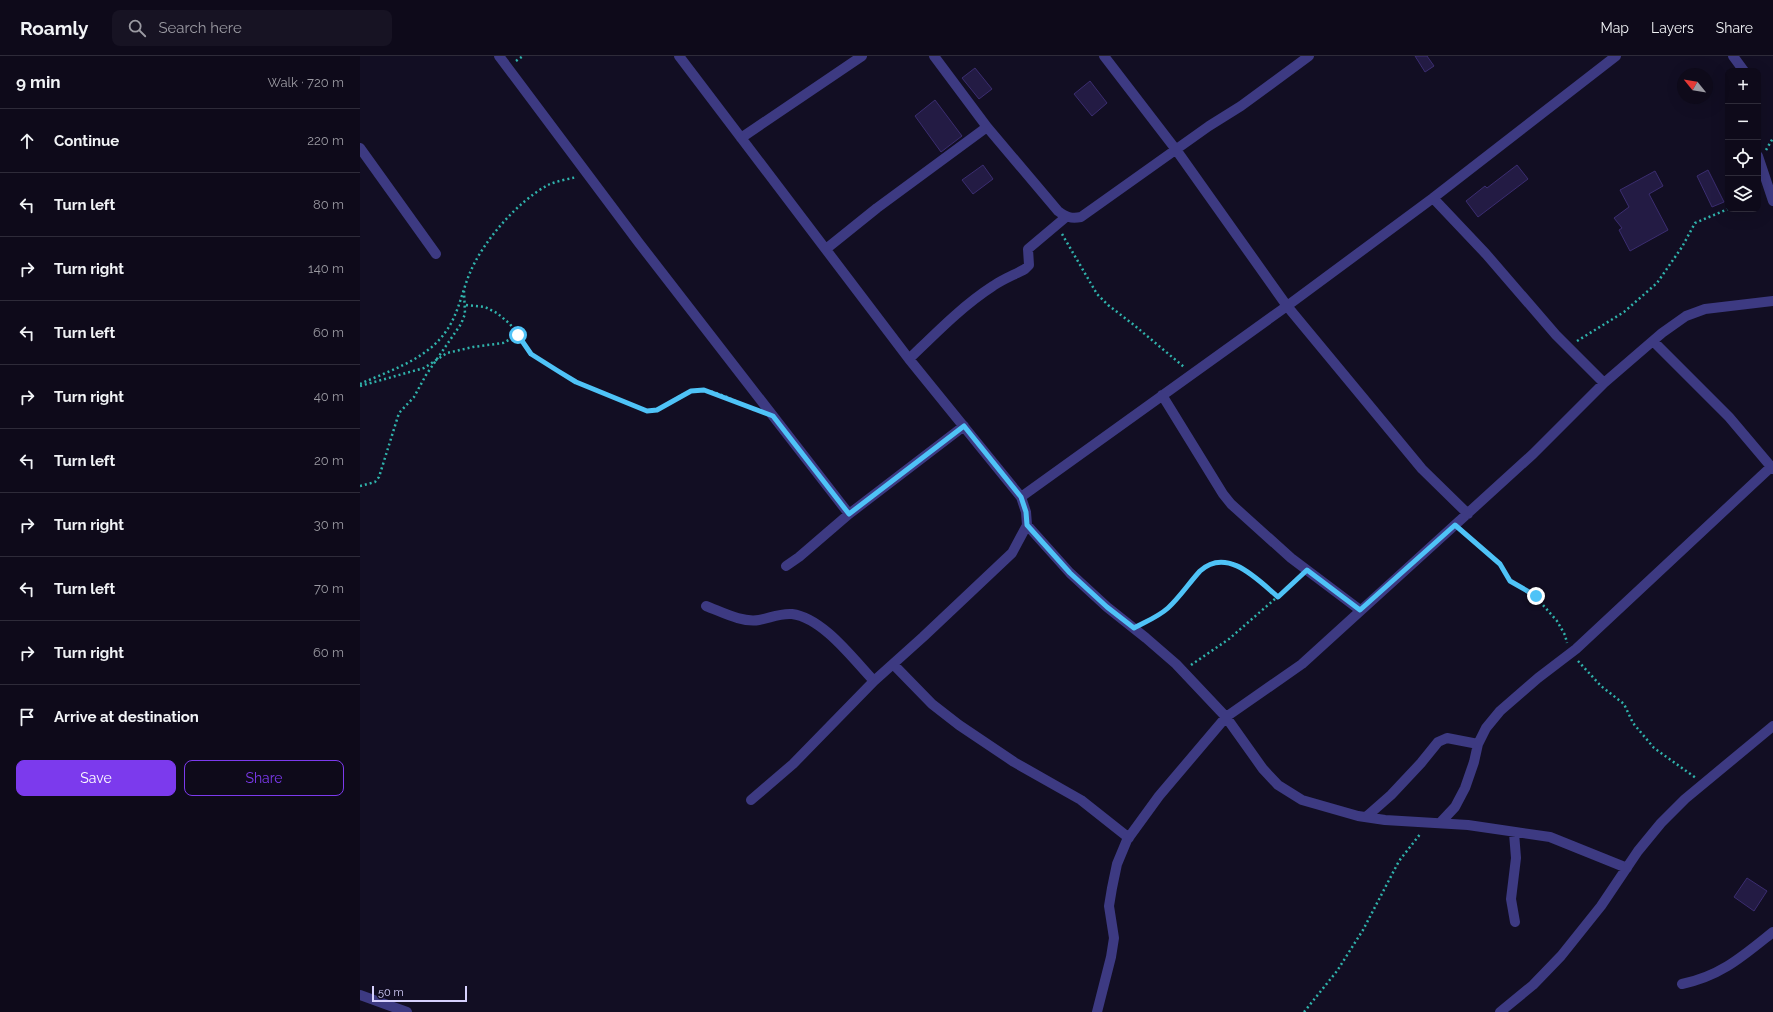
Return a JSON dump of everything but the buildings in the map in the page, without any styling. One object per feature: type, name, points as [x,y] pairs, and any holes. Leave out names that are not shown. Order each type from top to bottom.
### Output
[{"type":"street","points":[[499,56],[639,244],[849,514]]},
{"type":"street","points":[[679,56],[909,359],[1021,497],[1026,512],[1027,525],[1012,553],[874,681],[793,764],[751,800]]},
{"type":"street","points":[[741,138],[862,56]]},
{"type":"street","points":[[934,56],[987,127],[1058,211],[1066,217],[1081,217],[1177,151],[1309,56]]},
{"type":"street","points":[[1104,56],[1177,151],[1287,306],[1422,469],[1468,514]]},
{"type":"street","points":[[1021,497],[1287,306],[1433,198],[1616,56]]},
{"type":"street","points":[[1733,56],[1742,68]]},
{"type":"street","points":[[826,249],[877,208],[987,127]]},
{"type":"street","points":[[360,148],[436,254]]},
{"type":"street","points":[[1761,165],[1773,201]]},
{"type":"street","points":[[1433,198],[1568,346],[1604,383]]},
{"type":"street","points":[[909,359],[979,296],[992,286],[1025,269],[1029,262],[1028,249],[1066,217]]},
{"type":"street","points":[[1098,1012],[1114,938],[1109,906],[1117,864],[1129,838],[1159,796],[1226,717],[1302,664],[1534,454],[1604,383],[1653,341],[1686,316],[1705,309],[1773,301]]},
{"type":"street","points":[[1435,822],[1455,807],[1465,788],[1474,762],[1478,744],[1486,728],[1500,711],[1538,678],[1572,652],[1772,468],[1729,417],[1653,341]]},
{"type":"street","points":[[1162,395],[1223,494],[1243,514],[1307,570],[1360,610]]},
{"type":"street","points":[[786,566],[799,557],[849,514],[964,426]]},
{"type":"street","points":[[1027,525],[1070,573],[1107,607],[1134,628],[1182,670],[1226,717],[1263,769],[1278,785],[1302,800],[1366,817],[1385,820],[1435,822],[1550,837],[1627,868]]},
{"type":"street","points":[[706,606],[742,620],[758,621],[781,615],[792,614],[809,620],[833,638],[874,681]]},
{"type":"street","points":[[893,664],[927,699],[959,725],[1014,762],[1081,800],[1129,838]]},
{"type":"street","points":[[1500,1012],[1533,985],[1561,956],[1601,906],[1661,823],[1704,784],[1773,726]]},
{"type":"street","points":[[1366,817],[1396,790],[1438,742],[1447,738],[1478,744]]},
{"type":"street","points":[[1514,833],[1516,858],[1511,899],[1515,922]]},
{"type":"street","points":[[1682,984],[1712,976],[1726,968],[1773,932]]},
{"type":"street","points":[[360,995],[407,1012]]},
{"type":"path","points":[[360,385],[425,352],[438,341],[453,321],[459,308],[470,273],[506,219],[536,192],[550,184],[588,174]]},
{"type":"path","points":[[1568,346],[1624,312],[1657,283],[1682,247],[1695,223],[1725,210]]},
{"type":"path","points":[[1057,224],[1097,294],[1192,374]]},
{"type":"path","points":[[360,486],[375,482],[379,477],[397,418],[403,408],[414,397],[436,360],[461,324],[465,314],[466,305],[464,290]]},
{"type":"path","points":[[466,305],[485,307],[497,313],[510,324],[531,354],[576,382],[647,411],[657,410],[691,391],[704,390],[773,416]]},
{"type":"path","points":[[360,385],[424,368],[447,353],[460,349],[503,343],[518,335]]},
{"type":"path","points":[[1455,525],[1500,564],[1510,581],[1536,596],[1547,608],[1565,635],[1572,652],[1589,675],[1624,704],[1632,723],[1649,743],[1673,763],[1704,784]]},
{"type":"path","points":[[1134,628],[1167,609],[1200,572],[1216,562],[1225,562],[1236,565],[1252,575],[1278,597]]},
{"type":"path","points":[[1182,670],[1229,639],[1307,570]]},
{"type":"path","points":[[1304,1012],[1337,971],[1363,930],[1399,862],[1435,822]]},
{"type":"route","points":[[518,335],[531,354],[576,382],[647,411],[657,410],[691,391],[704,390],[773,416],[849,514],[964,426],[1021,497],[1026,512],[1027,525],[1070,573],[1107,607],[1134,628],[1159,615],[1167,609],[1205,567],[1216,562],[1225,562],[1236,565],[1252,575],[1278,597],[1307,570],[1318,580],[1360,610],[1455,525],[1500,564],[1510,581],[1536,596]]}]
